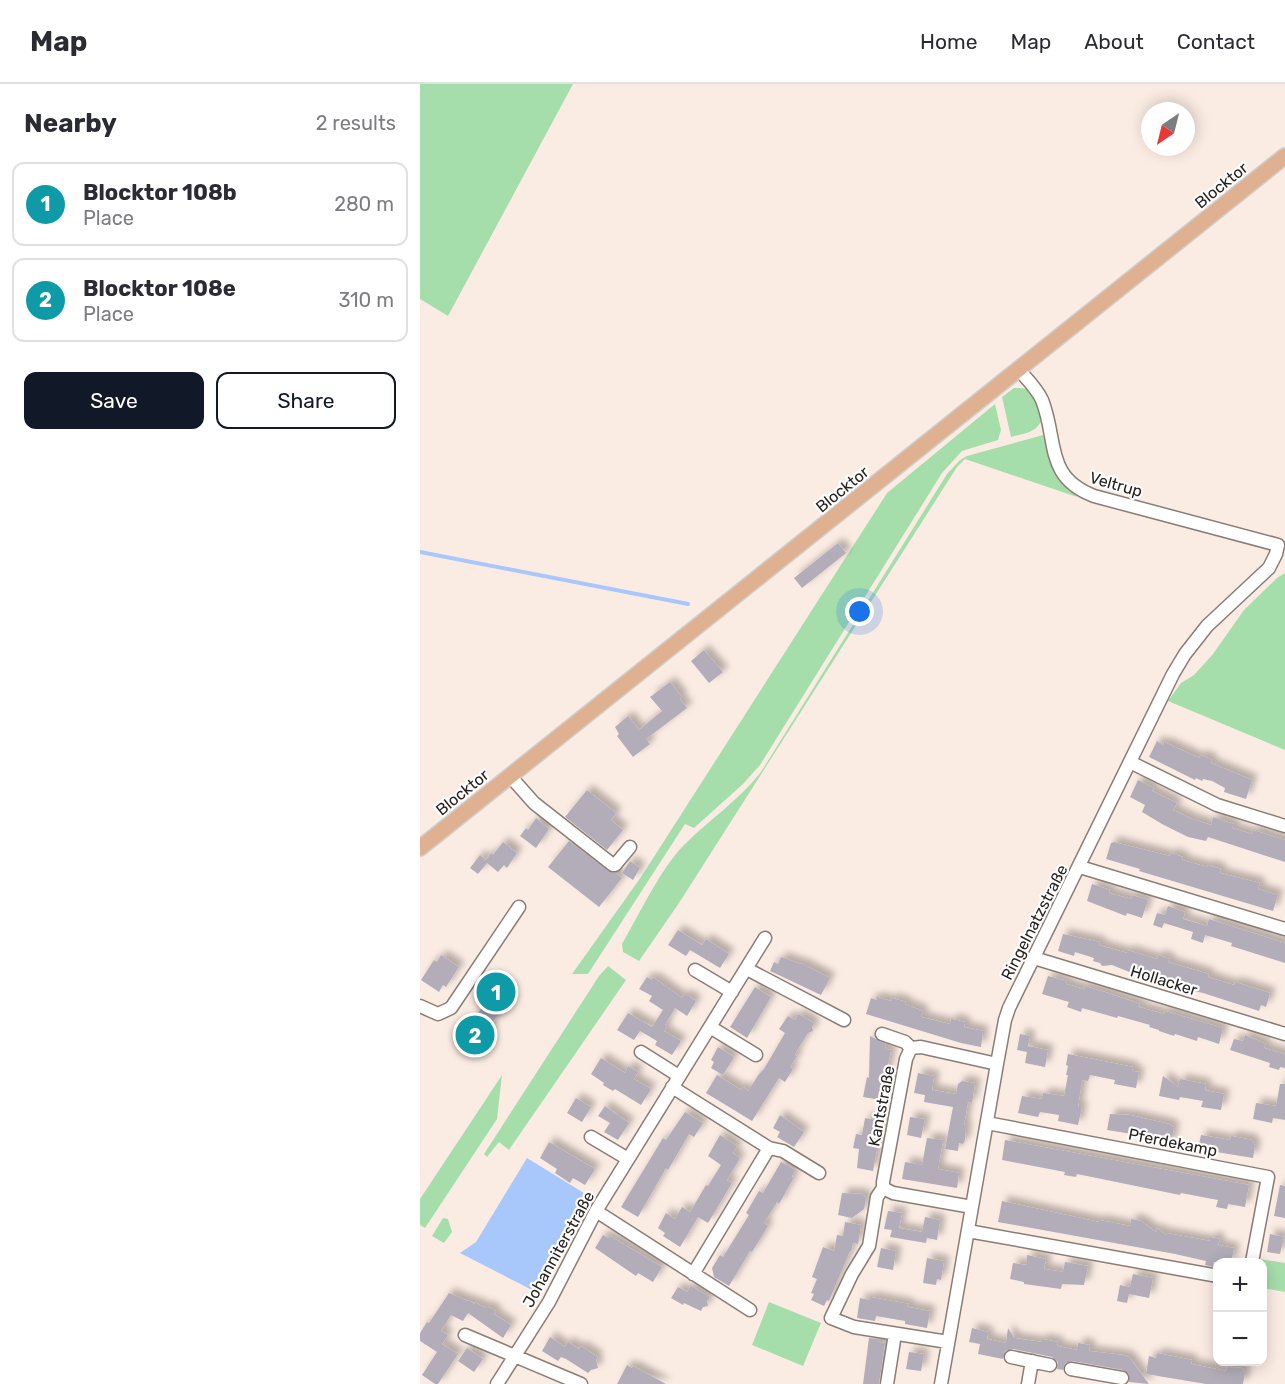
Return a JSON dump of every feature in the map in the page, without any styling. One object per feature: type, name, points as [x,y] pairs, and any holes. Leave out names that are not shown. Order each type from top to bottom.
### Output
[{"type":"main road","name":"Blocktor","points":[[420,848],[1285,156]]},
{"type":"street","name":"Veltrup","points":[[1019,370],[1042,399],[1058,465],[1066,479],[1078,490],[1281,545],[1269,568]]},
{"type":"street","name":"Ringelnatzstraße","points":[[942,1384],[997,1064],[1009,1008],[1173,674],[1185,654],[1217,615],[1269,568]]},
{"type":"street","points":[[1130,762],[1217,805],[1285,826]]},
{"type":"street","points":[[510,776],[534,803],[613,865],[630,847]]},
{"type":"street","points":[[1080,867],[1285,929]]},
{"type":"street","points":[[420,1006],[438,1014],[451,1008],[519,907]]},
{"type":"street","name":"Johanniterstraße","points":[[497,1384],[549,1302],[596,1211],[765,938]]},
{"type":"street","name":"Hollacker","points":[[1034,958],[1285,1034]]},
{"type":"street","points":[[747,969],[844,1020]]},
{"type":"street","points":[[695,970],[732,992]]},
{"type":"street","points":[[710,1027],[756,1055]]},
{"type":"street","points":[[882,1034],[904,1042],[911,1048]]},
{"type":"street","name":"Kantstraße","points":[[895,1334],[854,1327],[831,1318],[858,1262],[869,1246],[878,1197],[883,1188],[906,1059],[911,1048],[921,1047],[997,1064]]},
{"type":"street","points":[[641,1052],[675,1081],[769,1148],[783,1151],[819,1173]]},
{"type":"street","name":"Pferdekamp","points":[[987,1124],[1268,1177],[1253,1258]]},
{"type":"street","points":[[591,1137],[628,1159]]},
{"type":"street","points":[[693,1274],[769,1148]]},
{"type":"street","points":[[883,1188],[892,1193],[972,1207]]},
{"type":"street","points":[[596,1211],[750,1310]]},
{"type":"street","points":[[968,1231],[1213,1275]]},
{"type":"street","points":[[886,1384],[895,1334],[948,1342]]},
{"type":"street","points":[[465,1335],[581,1384]]},
{"type":"street","points":[[1011,1357],[1050,1365]]},
{"type":"street","points":[[1028,1384],[1032,1361]]},
{"type":"street","points":[[1071,1369],[1102,1379],[1122,1378]]},
{"type":"green space","points":[[420,84],[573,84],[448,316],[420,299]]},
{"type":"green space","points":[[1014,388],[1026,389],[1035,395],[1042,416],[1035,429],[1011,437],[1002,397]]},
{"type":"green space","points":[[995,404],[1001,430],[998,440],[962,451],[942,473],[760,765],[743,784],[694,828],[685,824],[588,974],[572,974],[641,877],[887,493]]},
{"type":"green space","points":[[1043,435],[1077,497],[965,459],[957,467],[679,903],[639,961],[623,952],[622,944],[675,855],[743,792],[761,772],[947,474],[967,456]]},
{"type":"green space","points":[[1285,573],[1285,750],[1168,701],[1181,683],[1194,675],[1213,654],[1244,610]]},
{"type":"green space","points":[[608,966],[626,980],[509,1150],[499,1142],[487,1157],[484,1154],[599,976]]},
{"type":"green space","points":[[502,1075],[497,1119],[425,1228],[420,1225],[420,1199]]},
{"type":"green space","points":[[443,1218],[448,1219],[452,1232],[444,1243],[432,1236]]},
{"type":"green space","points":[[1267,1260],[1285,1263],[1285,1292],[1267,1289]]},
{"type":"green space","points":[[769,1302],[821,1323],[803,1366],[752,1345]]},
{"type":"water","points":[[527,1158],[592,1198],[536,1292],[460,1253],[476,1242]]},
{"type":"building","points":[[838,543],[846,553],[802,588],[794,578]]},
{"type":"building","points":[[704,650],[723,672],[709,683],[691,661]]},
{"type":"building","points":[[670,682],[682,697],[680,699],[687,708],[646,739],[650,744],[633,757],[617,736],[619,734],[615,727],[628,716],[639,730],[662,711],[650,697]]},
{"type":"building","points":[[1157,741],[1199,758],[1201,755],[1212,760],[1211,763],[1252,780],[1246,799],[1224,792],[1225,788],[1212,781],[1203,779],[1202,781],[1196,778],[1195,780],[1149,757]]},
{"type":"building","points":[[1138,780],[1154,788],[1152,791],[1177,803],[1173,810],[1192,819],[1211,825],[1213,817],[1234,824],[1232,828],[1252,834],[1253,830],[1285,840],[1285,862],[1208,837],[1206,841],[1188,837],[1162,824],[1142,812],[1145,805],[1130,797]]},
{"type":"building","points":[[587,790],[616,813],[611,820],[623,830],[607,850],[565,817]]},
{"type":"building","points":[[536,818],[549,829],[536,848],[520,836],[526,828],[528,830]]},
{"type":"building","points":[[569,841],[608,871],[622,878],[599,907],[548,867]]},
{"type":"building","points":[[503,842],[517,853],[507,868],[504,865],[498,872],[487,863],[478,874],[470,868],[480,855],[486,860],[491,853],[493,855]]},
{"type":"building","points":[[1111,843],[1170,856],[1171,853],[1183,857],[1182,860],[1221,869],[1220,873],[1260,883],[1258,889],[1278,895],[1273,911],[1106,859]]},
{"type":"building","points":[[630,861],[640,868],[633,880],[622,873]]},
{"type":"building","points":[[1092,884],[1110,890],[1109,893],[1131,899],[1132,895],[1148,900],[1142,918],[1127,913],[1126,916],[1087,901]]},
{"type":"building","points":[[1168,906],[1185,912],[1183,919],[1207,926],[1209,919],[1285,943],[1285,963],[1205,935],[1203,943],[1191,939],[1193,932],[1164,923],[1162,928],[1153,925],[1157,913],[1165,915]]},
{"type":"building","points":[[678,930],[702,945],[706,939],[729,954],[720,968],[690,950],[686,956],[668,945]]},
{"type":"building","points":[[1063,934],[1100,942],[1099,945],[1127,953],[1127,950],[1157,959],[1158,955],[1170,959],[1168,962],[1209,974],[1208,977],[1234,985],[1235,982],[1270,993],[1266,1007],[1261,1005],[1259,1011],[1203,993],[1174,987],[1145,976],[1144,978],[1112,965],[1102,966],[1093,961],[1094,958],[1075,952],[1074,956],[1058,951]]},
{"type":"building","points":[[441,955],[459,967],[446,987],[443,985],[439,992],[421,980],[434,960],[437,962]]},
{"type":"building","points":[[781,957],[801,963],[830,978],[821,995],[770,971],[774,962],[778,964]]},
{"type":"building","points":[[1048,976],[1067,981],[1066,984],[1084,989],[1085,986],[1108,993],[1140,1004],[1139,1007],[1164,1014],[1165,1011],[1223,1028],[1219,1044],[1198,1037],[1197,1041],[1175,1034],[1174,1036],[1149,1027],[1150,1025],[1118,1016],[1117,1018],[1082,1008],[1081,1012],[1067,1007],[1069,1002],[1042,994]]},
{"type":"building","points":[[647,977],[652,980],[653,977],[682,998],[685,994],[696,1001],[687,1016],[675,1008],[665,1025],[667,1026],[664,1031],[681,1041],[672,1055],[655,1045],[657,1041],[640,1031],[634,1040],[617,1030],[628,1013],[652,1027],[663,1010],[649,1001],[652,996],[639,989]]},
{"type":"building","points":[[493,978],[511,990],[499,1007],[502,1009],[490,1026],[493,1028],[481,1046],[463,1034],[488,999],[481,995]]},
{"type":"building","points":[[755,987],[771,997],[747,1038],[730,1027]]},
{"type":"building","points":[[877,997],[906,1002],[905,1004],[923,1011],[921,1017],[950,1024],[951,1019],[965,1022],[964,1027],[983,1031],[981,1047],[866,1014],[871,998],[877,1000]]},
{"type":"building","points":[[798,1014],[814,1023],[813,1031],[808,1033],[798,1049],[795,1055],[797,1056],[790,1067],[793,1069],[785,1082],[779,1078],[752,1121],[706,1093],[717,1075],[741,1090],[743,1087],[748,1091],[785,1033],[779,1029],[788,1016],[795,1020]]},
{"type":"building","points":[[1020,1034],[1030,1036],[1028,1046],[1048,1050],[1045,1067],[1025,1063],[1027,1052],[1017,1050]]},
{"type":"building","points":[[1245,1035],[1266,1044],[1264,1048],[1285,1054],[1285,1068],[1280,1067],[1279,1070],[1269,1067],[1270,1063],[1230,1050],[1234,1039],[1243,1041]]},
{"type":"building","points":[[870,1036],[886,1044],[885,1049],[891,1050],[881,1100],[863,1097],[867,1077],[869,1078]]},
{"type":"building","points":[[718,1047],[734,1057],[723,1075],[711,1068],[714,1062],[711,1060]]},
{"type":"building","points":[[1068,1054],[1133,1067],[1132,1071],[1139,1072],[1136,1088],[1114,1084],[1115,1080],[1090,1075],[1088,1081],[1082,1080],[1078,1107],[1082,1107],[1078,1125],[1058,1121],[1059,1115],[1040,1112],[1038,1117],[1018,1113],[1022,1096],[1042,1099],[1043,1093],[1064,1096],[1068,1075],[1066,1075],[1068,1066],[1066,1065]]},
{"type":"building","points":[[601,1058],[625,1073],[628,1066],[638,1072],[634,1079],[651,1089],[641,1105],[615,1089],[613,1091],[603,1085],[604,1083],[591,1074]]},
{"type":"building","points":[[918,1073],[934,1076],[932,1090],[956,1094],[958,1084],[962,1081],[975,1083],[972,1103],[968,1102],[964,1125],[966,1125],[965,1140],[963,1144],[959,1143],[958,1151],[945,1149],[953,1107],[924,1102],[925,1095],[914,1093]]},
{"type":"building","points":[[1163,1076],[1178,1087],[1180,1079],[1206,1084],[1205,1090],[1224,1094],[1221,1110],[1201,1107],[1203,1101],[1159,1096]]},
{"type":"building","points":[[1280,1084],[1285,1084],[1285,1120],[1273,1118],[1272,1123],[1253,1119],[1256,1103],[1276,1106]]},
{"type":"building","points":[[576,1098],[591,1107],[582,1122],[567,1113]]},
{"type":"building","points":[[605,1106],[629,1123],[618,1140],[604,1132],[610,1123],[598,1116]]},
{"type":"building","points":[[685,1112],[703,1123],[694,1137],[689,1134],[638,1217],[621,1207],[663,1138],[666,1140]]},
{"type":"building","points":[[1110,1114],[1130,1115],[1169,1124],[1174,1127],[1171,1144],[1151,1140],[1151,1137],[1107,1130]]},
{"type":"building","points":[[780,1115],[804,1132],[794,1147],[777,1137],[780,1132],[773,1128]]},
{"type":"building","points":[[910,1117],[925,1119],[921,1138],[907,1135]]},
{"type":"building","points":[[865,1118],[882,1121],[873,1171],[857,1168],[859,1149],[853,1148],[856,1134],[862,1135]]},
{"type":"building","points":[[720,1135],[737,1146],[733,1153],[740,1158],[727,1180],[732,1183],[708,1223],[698,1217],[680,1247],[663,1236],[665,1233],[658,1228],[666,1213],[675,1219],[682,1207],[690,1212],[706,1185],[708,1186],[721,1165],[708,1156]]},
{"type":"building","points":[[1201,1135],[1230,1140],[1231,1136],[1252,1140],[1255,1146],[1253,1158],[1198,1149]]},
{"type":"building","points":[[927,1138],[943,1140],[938,1169],[959,1173],[957,1188],[902,1179],[905,1162],[922,1165]]},
{"type":"building","points":[[1005,1140],[1249,1185],[1245,1207],[1228,1204],[1227,1209],[1216,1207],[1218,1200],[1181,1193],[1180,1195],[1077,1174],[1076,1177],[1064,1175],[1065,1172],[1002,1160]]},
{"type":"building","points":[[549,1142],[595,1169],[585,1185],[573,1178],[570,1183],[555,1173],[557,1169],[540,1158]]},
{"type":"building","points":[[781,1162],[795,1170],[793,1179],[779,1204],[777,1202],[764,1223],[768,1226],[729,1286],[714,1277],[712,1268],[720,1255],[723,1257],[749,1215],[746,1213],[759,1191],[763,1193]]},
{"type":"building","points":[[1280,1185],[1285,1186],[1285,1218],[1274,1216]]},
{"type":"building","points":[[842,1193],[863,1194],[866,1198],[864,1209],[852,1218],[838,1215]]},
{"type":"building","points":[[1002,1201],[1099,1222],[1099,1220],[1130,1226],[1131,1219],[1141,1221],[1156,1232],[1157,1228],[1166,1235],[1166,1233],[1210,1241],[1210,1237],[1220,1239],[1218,1245],[1234,1248],[1232,1258],[1213,1258],[1213,1267],[1205,1265],[1206,1261],[1175,1254],[998,1222]]},
{"type":"building","points":[[888,1211],[902,1213],[899,1228],[922,1232],[925,1217],[940,1220],[937,1240],[927,1238],[926,1243],[890,1237],[892,1230],[884,1229]]},
{"type":"building","points":[[845,1222],[861,1225],[858,1244],[853,1243],[829,1301],[827,1300],[824,1306],[811,1300],[814,1294],[811,1293],[817,1279],[812,1277],[823,1247],[834,1251],[837,1235],[843,1236]]},
{"type":"building","points":[[1270,1234],[1284,1237],[1280,1254],[1267,1252]]},
{"type":"building","points":[[603,1235],[608,1238],[610,1236],[662,1267],[653,1282],[638,1273],[636,1276],[595,1248]]},
{"type":"building","points":[[881,1248],[896,1251],[893,1270],[877,1267]]},
{"type":"building","points":[[1027,1255],[1046,1259],[1044,1269],[1063,1272],[1065,1262],[1088,1266],[1084,1285],[1062,1284],[1061,1289],[1024,1284],[1024,1282],[1010,1279],[1013,1263],[1026,1265]]},
{"type":"building","points":[[927,1258],[944,1261],[941,1280],[937,1279],[936,1285],[923,1283]]},
{"type":"building","points":[[1133,1274],[1153,1278],[1149,1298],[1129,1294],[1127,1303],[1117,1301],[1120,1285],[1130,1287]]},
{"type":"building","points":[[691,1286],[710,1297],[707,1301],[708,1306],[703,1307],[701,1311],[671,1298],[678,1287],[687,1292]]},
{"type":"building","points":[[449,1293],[485,1308],[487,1306],[496,1311],[494,1314],[511,1325],[503,1338],[468,1313],[463,1321],[451,1315],[441,1331],[448,1335],[442,1344],[458,1354],[438,1384],[435,1384],[422,1375],[437,1352],[420,1341],[420,1333]]},
{"type":"building","points":[[870,1297],[909,1304],[908,1307],[930,1311],[927,1328],[876,1316],[875,1321],[857,1318],[860,1298],[869,1300]]},
{"type":"building","points":[[972,1328],[988,1332],[987,1339],[1006,1343],[1008,1328],[1014,1338],[1058,1342],[1057,1346],[1077,1350],[1078,1343],[1090,1345],[1089,1351],[1123,1355],[1129,1357],[1149,1384],[1129,1382],[1129,1375],[1123,1370],[1072,1361],[1065,1363],[1063,1370],[1057,1369],[1058,1362],[1052,1357],[1013,1349],[1005,1351],[1003,1359],[978,1354],[980,1344],[969,1342]]},
{"type":"building","points":[[550,1337],[565,1347],[568,1342],[579,1349],[581,1346],[598,1357],[596,1360],[598,1368],[588,1373],[566,1359],[561,1357],[558,1361],[542,1351]]},
{"type":"building","points":[[869,1338],[879,1339],[878,1342],[885,1343],[879,1384],[863,1384]]},
{"type":"building","points":[[467,1348],[483,1359],[474,1372],[458,1361]]},
{"type":"building","points":[[909,1352],[924,1354],[921,1371],[906,1369]]},
{"type":"building","points":[[1157,1353],[1192,1360],[1191,1364],[1226,1371],[1227,1367],[1242,1368],[1245,1373],[1243,1384],[1206,1384],[1146,1374],[1149,1356],[1156,1358]]},
{"type":"building","points":[[627,1365],[632,1368],[633,1366],[666,1384],[617,1384]]},
{"type":"waterway","points":[[420,552],[688,604]]},
{"type":"place","name":"Blocktor 108b","points":[[496,992]]},
{"type":"place","name":"Blocktor 108e","points":[[475,1035]]}]
